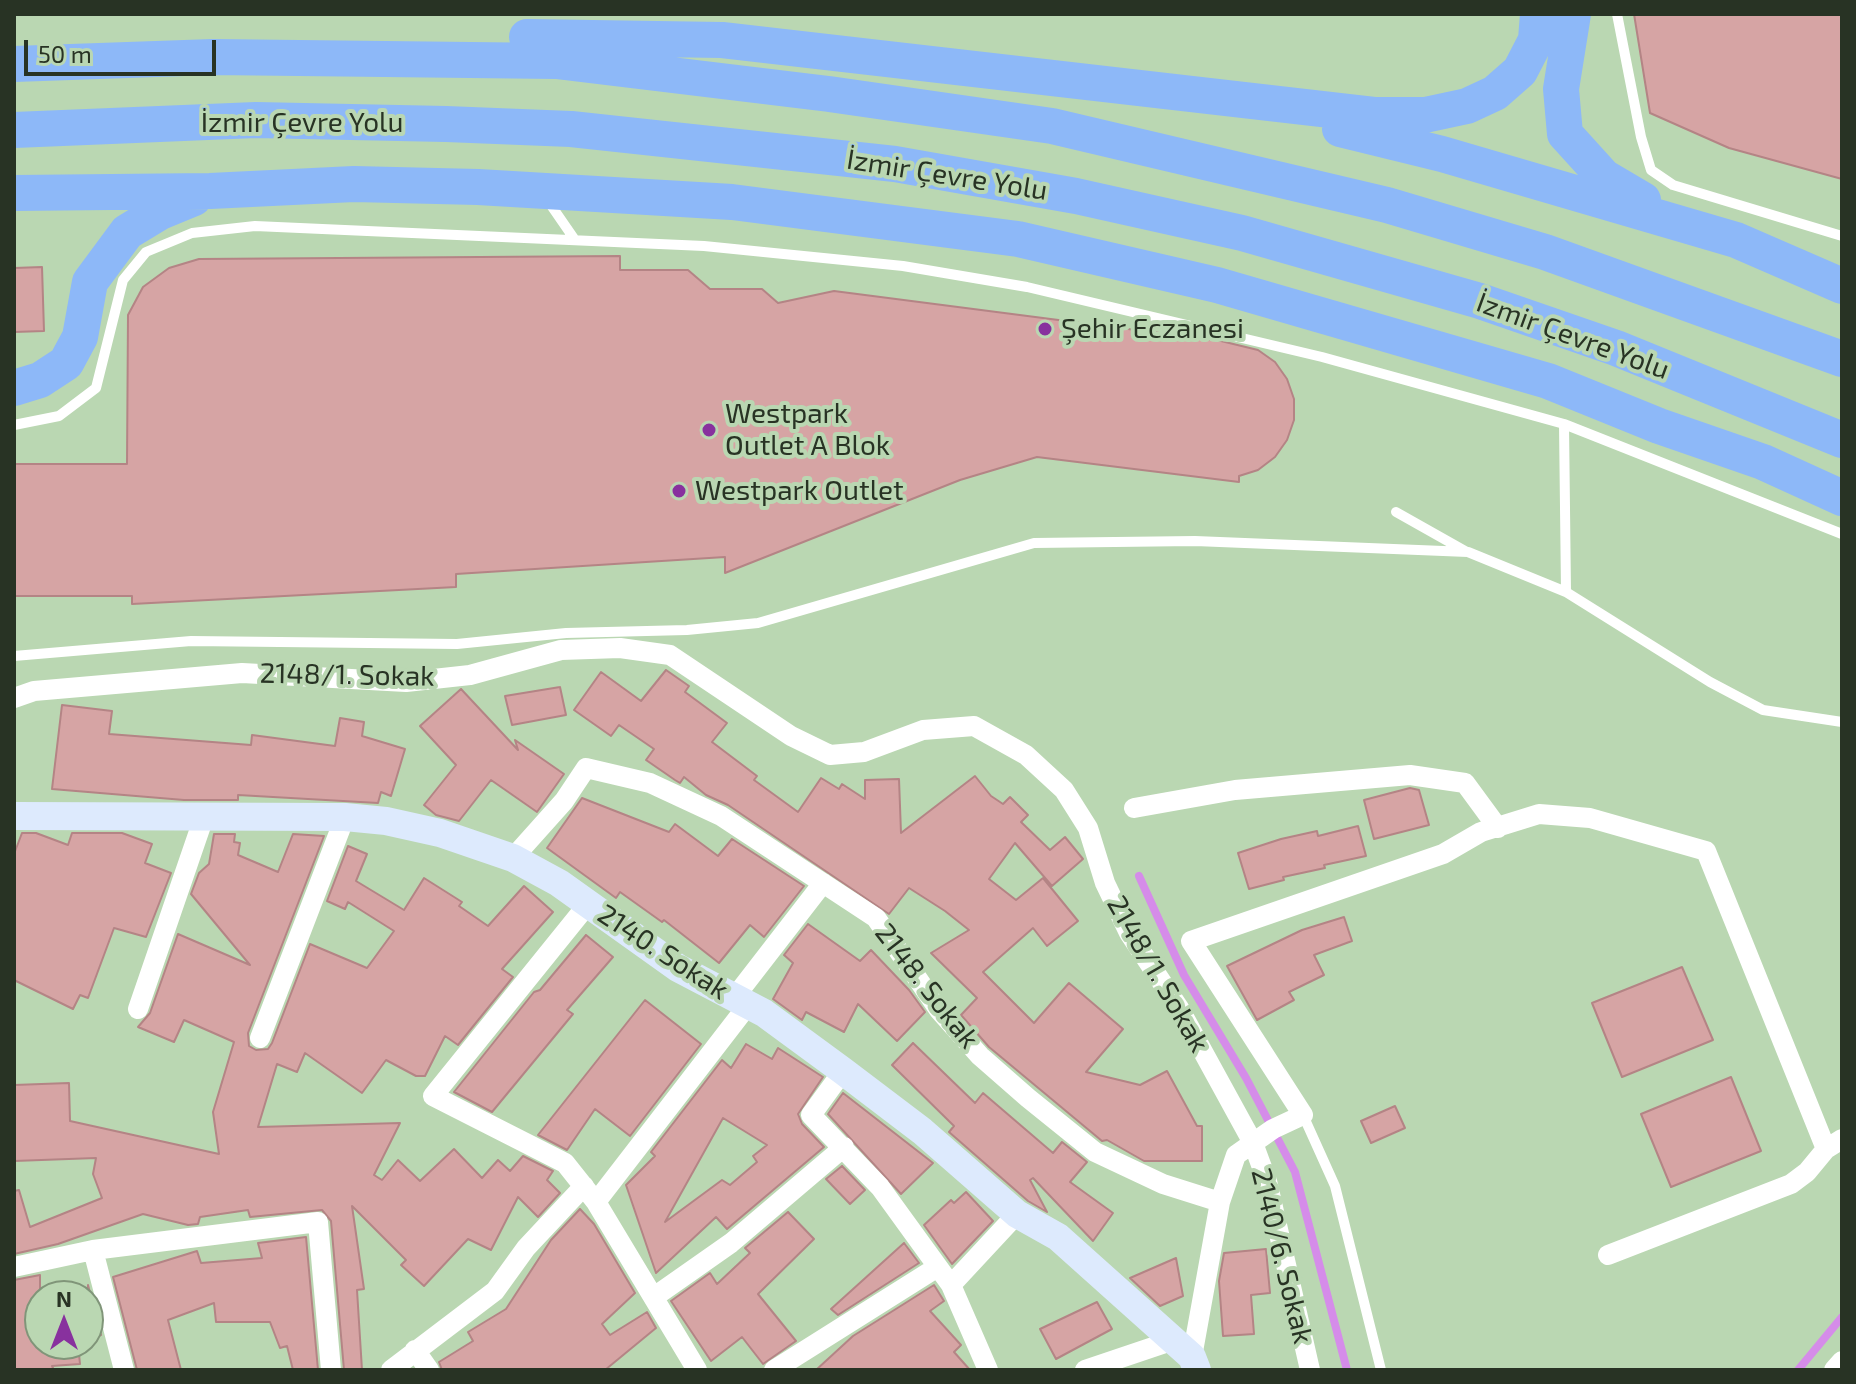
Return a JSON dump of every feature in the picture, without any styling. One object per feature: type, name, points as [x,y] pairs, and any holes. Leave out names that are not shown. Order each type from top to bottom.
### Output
[{"type":"highway","points":[[14,64],[213,57],[494,37],[722,40],[1374,115],[1425,115],[1467,106],[1495,93],[1520,71],[1536,40],[1538,14]]},
{"type":"highway","points":[[1573,14],[1561,89],[1565,134],[1604,177],[1686,225]]},
{"type":"highway","points":[[213,57],[556,61],[829,94],[1052,126],[1416,213],[1545,252],[1753,324],[1842,359]]},
{"type":"highway","points":[[1208,97],[1442,154],[1686,225],[1736,240],[1842,286]]},
{"type":"highway","name":"İzmir Çevre Yolu","points":[[14,130],[256,120],[446,124],[571,129],[895,164],[1076,196],[1242,233],[1480,301],[1616,348],[1842,440]]},
{"type":"highway","points":[[14,193],[210,191],[354,184],[540,190],[732,202],[1018,239],[1217,285],[1548,381],[1659,426],[1763,462],[1842,498]]},
{"type":"highway","points":[[14,388],[40,380],[66,363],[80,337],[90,282],[127,232],[160,212],[210,191]]},
{"type":"street","name":"2148/1. Sokak","points":[[14,698],[34,691],[242,673],[406,682],[470,675],[561,650],[620,648],[670,655],[791,736],[830,755],[864,752],[923,730],[974,726],[1026,755],[1064,790],[1088,828],[1105,883],[1129,933],[1179,1008],[1253,1143]]},
{"type":"street","name":"2148. Sokak","points":[[513,858],[564,801],[586,768],[650,783],[721,816],[876,918],[939,1010],[980,1056],[1095,1152],[1163,1184],[1220,1202]]},
{"type":"street","points":[[1134,808],[1235,790],[1410,775],[1465,783],[1498,828]]},
{"type":"street","points":[[138,1009],[205,814]]},
{"type":"street","name":"2140. Sokak","points":[[14,816],[205,814],[345,817],[386,821],[440,833],[513,858],[559,883],[678,968],[741,1002],[843,1071],[922,1131],[1017,1214],[1058,1237],[1187,1356]]},
{"type":"street","points":[[1085,1370],[1187,1356],[1220,1202],[1236,1155],[1303,1115],[1191,941],[1443,854],[1481,832],[1498,828],[1514,819],[1539,814],[1590,818],[1706,851],[1834,1144],[1791,1184],[1608,1255]]},
{"type":"street","points":[[260,1038],[345,817]]},
{"type":"street","points":[[391,1370],[495,1291],[526,1248],[590,1194],[741,1002],[823,883]]},
{"type":"street","points":[[588,904],[433,1096],[565,1163],[590,1194],[697,1370]]},
{"type":"street","points":[[843,1071],[811,1115],[880,1187],[951,1285],[988,1370]]},
{"type":"street","name":"2140/6. Sokak","points":[[1253,1143],[1267,1181],[1310,1370]]},
{"type":"street","points":[[654,1297],[778,1206],[844,1147]]},
{"type":"street","points":[[951,1285],[1017,1214]]},
{"type":"street","points":[[14,1267],[93,1250],[318,1222],[331,1370]]},
{"type":"street","points":[[93,1250],[124,1370]]},
{"type":"street","points":[[774,1370],[936,1268]]},
{"type":"street","points":[[415,1350],[429,1370]]},
{"type":"street","points":[[1834,1370],[1842,1361]]},
{"type":"lane","points":[[1617,14],[1641,137],[1651,170],[1673,185],[1842,236]]},
{"type":"lane","points":[[540,190],[575,240]]},
{"type":"lane","points":[[14,425],[59,416],[96,388],[123,280],[146,252],[172,238],[255,226],[704,246],[903,266],[1027,287],[1322,357],[1564,424],[1842,534]]},
{"type":"lane","points":[[1564,424],[1566,592]]},
{"type":"lane","points":[[1396,512],[1468,552],[1566,592],[1710,682],[1757,707],[1842,722]]},
{"type":"lane","points":[[14,656],[191,641],[457,644],[566,633],[687,630],[758,623],[1034,543],[1195,541],[1468,552]]},
{"type":"lane","points":[[1303,1115],[1335,1186],[1381,1370]]},
{"type":"building","points":[[1634,14],[1842,14],[1842,179],[1729,148],[1650,113]]},
{"type":"building","name":"Westpark Outlet A Blok","points":[[620,256],[620,270],[688,270],[710,289],[762,289],[778,303],[834,291],[1221,341],[1258,350],[1275,362],[1287,379],[1294,399],[1294,420],[1287,440],[1275,457],[1258,470],[1239,476],[1239,482],[1037,457],[960,480],[725,573],[725,557],[456,574],[456,587],[132,604],[132,596],[14,596],[14,464],[127,464],[128,315],[143,287],[169,268],[199,259]]},
{"type":"building","points":[[42,267],[44,331],[14,332],[14,268]]},
{"type":"building","points":[[666,670],[689,686],[685,692],[727,723],[712,742],[757,776],[754,780],[798,812],[821,778],[839,789],[842,784],[865,799],[865,780],[899,779],[901,833],[975,776],[991,796],[1003,804],[1010,797],[1028,815],[1021,822],[1050,850],[1065,837],[1083,859],[1052,886],[1015,843],[989,879],[1016,900],[1043,878],[1078,921],[1047,946],[1033,928],[983,972],[1034,1023],[1069,983],[1123,1029],[1086,1072],[1140,1085],[1167,1071],[1197,1126],[1202,1126],[1202,1161],[1144,1161],[1107,1140],[1102,1141],[989,1047],[961,1015],[977,998],[931,953],[969,930],[945,911],[909,888],[889,914],[728,805],[706,795],[684,777],[680,783],[646,760],[654,749],[619,725],[611,736],[574,710],[601,672],[641,701]]},
{"type":"building","points":[[560,687],[566,715],[512,725],[505,696]]},
{"type":"building","points":[[461,689],[518,750],[515,740],[564,774],[537,812],[491,780],[459,821],[436,815],[424,805],[456,765],[420,726]]},
{"type":"building","points":[[62,705],[112,711],[109,734],[251,745],[252,735],[335,746],[340,718],[364,722],[362,736],[405,749],[391,796],[381,792],[378,803],[238,795],[238,800],[184,800],[52,789]]},
{"type":"building","points":[[1410,788],[1419,790],[1429,825],[1374,839],[1364,800]]},
{"type":"building","points":[[582,798],[669,832],[675,824],[718,856],[732,839],[804,886],[764,937],[750,925],[719,963],[664,920],[662,922],[620,892],[616,898],[547,848]]},
{"type":"building","points":[[1358,826],[1366,856],[1324,865],[1325,868],[1283,877],[1284,880],[1249,889],[1238,853],[1281,839],[1317,831],[1318,836]]},
{"type":"building","points":[[22,833],[36,833],[68,845],[72,833],[122,833],[152,844],[145,863],[171,873],[146,937],[114,928],[88,998],[80,995],[73,1009],[14,980],[14,854]]},
{"type":"building","points":[[214,834],[235,834],[234,842],[240,843],[238,855],[278,872],[293,834],[324,836],[248,1033],[249,1046],[256,1050],[268,1049],[272,1043],[310,944],[367,968],[394,931],[348,902],[345,909],[327,901],[348,846],[367,854],[356,881],[404,910],[424,878],[462,902],[459,906],[488,926],[524,886],[553,912],[502,969],[513,977],[458,1045],[445,1036],[425,1076],[416,1076],[386,1060],[362,1093],[305,1053],[297,1072],[277,1064],[258,1127],[400,1123],[374,1175],[382,1180],[398,1160],[420,1181],[454,1149],[482,1178],[498,1160],[510,1171],[523,1156],[553,1171],[547,1180],[560,1193],[538,1217],[518,1197],[491,1250],[468,1239],[424,1286],[401,1265],[406,1260],[352,1206],[364,1289],[357,1290],[362,1370],[344,1370],[331,1221],[322,1210],[250,1217],[248,1210],[200,1217],[198,1224],[188,1225],[143,1214],[58,1244],[14,1254],[14,1191],[19,1190],[30,1227],[102,1198],[93,1174],[96,1158],[14,1161],[14,1085],[69,1083],[70,1121],[219,1154],[213,1112],[234,1042],[184,1020],[174,1042],[138,1027],[150,1013],[178,934],[250,965],[191,894],[199,873],[209,864]]},
{"type":"building","points":[[1344,917],[1352,941],[1314,955],[1324,975],[1289,992],[1294,1000],[1257,1020],[1227,966],[1302,930]]},
{"type":"building","points":[[808,924],[860,961],[871,950],[909,990],[925,1012],[897,1041],[858,1004],[844,1032],[806,1012],[802,1020],[773,999],[793,963],[784,955]]},
{"type":"building","points":[[586,935],[613,957],[567,1010],[573,1014],[492,1112],[454,1092],[534,992],[540,990]]},
{"type":"building","points":[[1682,967],[1713,1040],[1622,1077],[1592,1003]]},
{"type":"building","points":[[645,1000],[701,1044],[630,1136],[595,1109],[567,1150],[538,1135]]},
{"type":"building","points":[[913,1043],[975,1103],[983,1093],[1053,1153],[1062,1142],[1087,1162],[1070,1182],[1113,1213],[1093,1241],[1033,1178],[1030,1180],[1047,1212],[1028,1201],[949,1132],[954,1126],[892,1065]]},
{"type":"building","points":[[746,1044],[772,1059],[778,1048],[823,1077],[798,1114],[802,1124],[824,1147],[727,1229],[716,1217],[656,1273],[626,1185],[655,1156],[651,1152],[722,1060],[731,1068]],"holes":[[[723,1118],[767,1145],[753,1156],[757,1162],[730,1185],[722,1180],[665,1222]]]},
{"type":"building","points":[[1731,1077],[1761,1151],[1671,1187],[1641,1114]]},
{"type":"building","points":[[843,1093],[933,1163],[901,1194],[828,1114]]},
{"type":"building","points":[[1395,1106],[1405,1128],[1371,1143],[1361,1121]]},
{"type":"building","points":[[842,1166],[865,1190],[850,1204],[826,1179]]},
{"type":"building","points":[[966,1192],[993,1221],[952,1264],[924,1225],[951,1200],[954,1203]]},
{"type":"building","points":[[580,1209],[594,1224],[635,1293],[602,1324],[610,1335],[647,1312],[656,1328],[605,1370],[442,1370],[439,1362],[473,1341],[468,1332],[506,1309],[551,1240]]},
{"type":"building","points":[[788,1212],[814,1239],[758,1294],[796,1341],[763,1364],[742,1337],[711,1361],[671,1301],[710,1273],[717,1284],[750,1253],[745,1248]]},
{"type":"building","points":[[306,1237],[318,1370],[293,1370],[287,1346],[280,1348],[270,1322],[216,1322],[214,1303],[168,1320],[181,1370],[137,1370],[113,1277],[197,1251],[201,1263],[262,1258],[258,1243]]},
{"type":"building","points":[[904,1243],[919,1263],[838,1315],[831,1309]]},
{"type":"building","points":[[1266,1249],[1270,1293],[1251,1295],[1254,1334],[1223,1336],[1219,1281],[1224,1253]]},
{"type":"building","points":[[1176,1258],[1183,1296],[1160,1306],[1130,1278]]},
{"type":"building","points":[[40,1275],[40,1280],[24,1280],[24,1360],[80,1360],[80,1364],[52,1366],[54,1370],[14,1370],[14,1280]]},
{"type":"building","points":[[934,1285],[944,1301],[930,1311],[961,1345],[954,1352],[970,1370],[816,1370],[853,1336]]},
{"type":"building","points":[[1097,1302],[1112,1329],[1056,1359],[1040,1329]]},
{"type":"waterway","points":[[1139,876],[1184,975],[1246,1078],[1295,1172],[1347,1370]]},
{"type":"waterway","points":[[1798,1370],[1842,1317]]},
{"type":"place","name":"Şehir Eczanesi","points":[[1045,329]]},
{"type":"place","name":"Westpark Outlet A Blok","points":[[709,430]]},
{"type":"place","name":"Westpark Outlet","points":[[679,491]]}]
